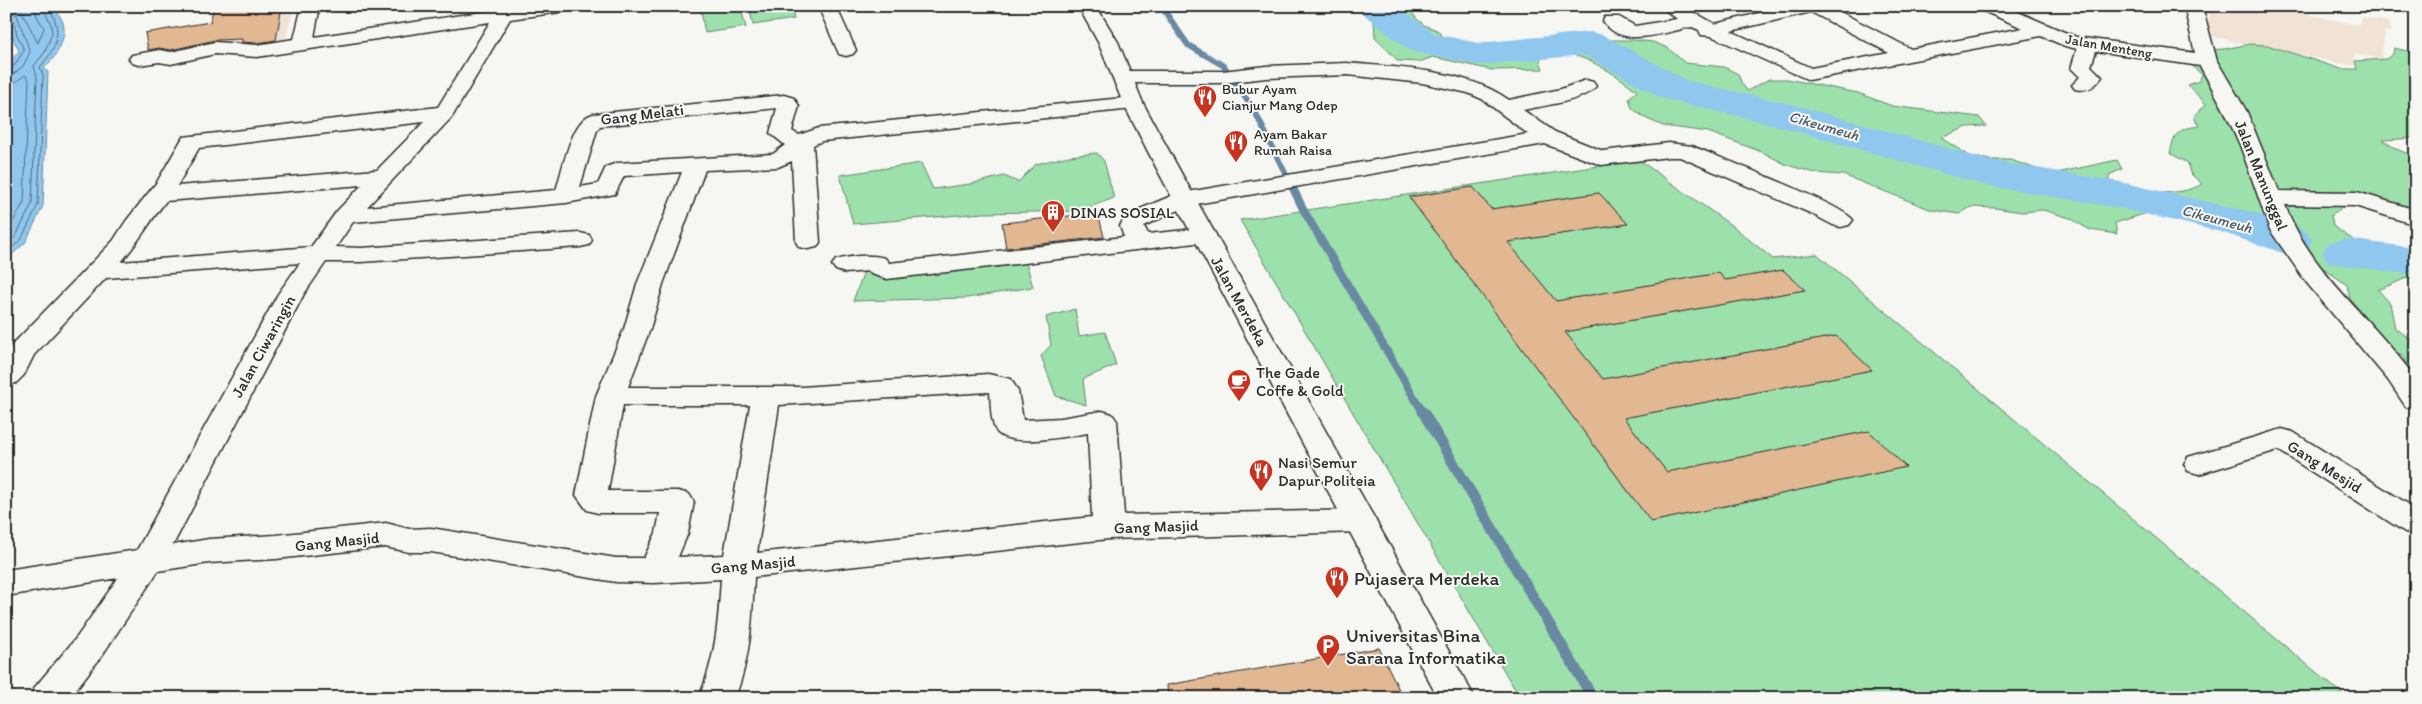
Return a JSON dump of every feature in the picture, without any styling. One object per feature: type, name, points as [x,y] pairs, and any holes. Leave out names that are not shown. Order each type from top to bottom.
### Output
[{"type":"street","points":[[303,44],[311,6]]},
{"type":"street","points":[[139,58],[159,56],[171,58],[215,48],[257,51],[505,10],[561,6]]},
{"type":"street","points":[[827,6],[846,50]]},
{"type":"street","name":"Jalan Merdeka","points":[[1087,6],[1108,42],[1133,103],[1184,199],[1457,698]]},
{"type":"street","points":[[1669,6],[1689,28]]},
{"type":"street","points":[[1612,21],[1626,31],[1635,32],[1689,28],[1716,30],[1813,6],[1910,56]]},
{"type":"street","name":"Jalan Menteng","points":[[1988,6],[2041,30],[2088,45],[2207,61]]},
{"type":"street","name":"Jalan Manunggal","points":[[2192,6],[2207,61],[2236,112],[2251,145],[2282,230],[2315,277],[2398,374],[2416,400]]},
{"type":"street","name":"Jalan Ciwaringin","points":[[48,698],[89,647],[148,560],[291,294],[345,216],[444,113],[505,10]]},
{"type":"street","points":[[1716,30],[1809,74],[2041,30]]},
{"type":"street","points":[[2082,85],[2092,77],[2080,68],[2088,45]]},
{"type":"street","points":[[1124,78],[1222,76],[1348,69],[1422,77],[1474,88],[1506,107],[1547,137],[1601,158],[1669,150],[1684,152],[1818,208],[1841,220]]},
{"type":"street","points":[[1506,107],[1567,94],[1586,86]]},
{"type":"street","name":"Gang Melati","points":[[566,196],[586,129],[595,119],[784,101],[787,102],[788,106],[782,133],[788,139],[802,144]]},
{"type":"street","points":[[345,216],[566,196],[610,188],[614,172],[617,170],[694,164],[772,161],[783,157],[814,136],[1133,103]]},
{"type":"street","points":[[6,377],[14,369],[21,352],[124,244],[129,231],[173,176],[191,142],[444,113]]},
{"type":"street","points":[[1140,243],[1132,226],[1134,220],[1184,199],[1279,184],[1303,177],[1547,137]]},
{"type":"street","points":[[802,144],[808,242]]},
{"type":"street","points":[[655,571],[672,533],[678,502],[611,504],[598,502],[592,495],[610,396],[637,329],[650,284],[693,175],[694,164]]},
{"type":"street","points":[[158,195],[385,176]]},
{"type":"street","points":[[2270,198],[2357,198],[2416,218]]},
{"type":"street","points":[[845,265],[876,263],[880,269],[887,271],[1204,235]]},
{"type":"street","points":[[98,271],[320,254],[360,255],[580,240]]},
{"type":"street","points":[[610,396],[845,394],[988,383],[1001,385],[1004,391],[1006,417],[1010,427],[1016,430],[1061,428],[1102,421],[1109,527]]},
{"type":"street","points":[[717,698],[728,672],[734,640],[738,567],[766,396]]},
{"type":"street","name":"Gang Mesjid","points":[[2199,464],[2282,439],[2416,524]]},
{"type":"street","name":"Gang Masjid","points":[[6,583],[210,552],[386,535],[418,542],[431,540],[616,570],[655,571],[738,567],[1109,527],[1360,521]]},
{"type":"shaded area","points":[[2200,6],[2269,6],[2358,25],[2361,17],[2390,22],[2390,32],[2385,31],[2381,59],[2355,54],[2354,66],[2204,35],[2210,14],[2198,11]]},
{"type":"shaded area","points":[[294,8],[284,43],[245,49],[247,44],[171,48],[185,25]]},
{"type":"green space","points":[[700,6],[740,6],[746,27],[705,33]]},
{"type":"green space","points":[[749,6],[791,6],[794,19],[753,25]]},
{"type":"green space","points":[[1338,6],[1407,6],[1424,25],[1437,30],[1451,44],[1478,54],[1495,57],[1538,46],[1590,43],[1600,40],[1653,42],[1668,48],[1685,63],[1724,67],[1738,74],[1747,91],[1769,79],[1787,79],[1858,93],[1892,106],[1979,117],[1986,126],[1967,127],[1941,138],[1970,156],[1990,160],[2010,160],[2052,174],[2117,160],[2122,169],[2109,175],[2109,185],[2131,190],[2157,192],[2182,191],[2202,184],[2190,173],[2188,163],[2170,153],[2178,133],[2182,130],[2199,126],[2194,117],[2206,104],[2188,85],[2199,81],[2202,75],[2184,58],[2185,51],[2224,49],[2250,44],[2267,45],[2341,69],[2357,69],[2355,61],[2386,59],[2393,54],[2394,48],[2416,53],[2416,138],[2383,140],[2396,149],[2416,157],[2416,218],[2348,200],[2342,208],[2331,215],[2333,226],[2362,245],[2393,259],[2416,266],[2416,281],[2409,277],[2378,290],[2390,303],[2395,328],[2416,343],[2416,396],[2405,358],[2379,342],[2363,314],[2350,299],[2347,285],[2308,257],[2283,246],[2253,240],[2194,216],[2168,209],[2115,223],[2117,234],[2090,230],[2070,218],[2043,210],[2022,212],[1971,207],[1959,214],[1932,210],[1843,175],[1815,173],[1787,165],[1762,152],[1708,132],[1663,126],[1645,118],[1632,108],[1629,98],[1637,91],[1630,85],[1597,64],[1570,54],[1546,53],[1540,61],[1543,69],[1492,70],[1433,57],[1419,62],[1398,61],[1375,37],[1374,21],[1365,13]]},
{"type":"green space","points":[[1097,153],[1104,161],[1114,198],[1079,211],[983,213],[853,224],[840,175],[921,163],[933,189],[970,184],[1004,176],[1018,182],[1036,164],[1069,156]]},
{"type":"green space","points":[[1639,160],[1735,228],[1773,259],[1817,254],[2347,698],[1520,698],[1240,220]]},
{"type":"green space","points":[[1025,258],[1033,287],[967,298],[853,301],[865,269]]},
{"type":"green space","points":[[1075,309],[1079,336],[1105,332],[1116,365],[1083,379],[1086,405],[1056,396],[1041,356],[1051,345],[1046,317]]},
{"type":"water","points":[[6,6],[53,6],[62,20],[64,33],[57,53],[44,68],[48,72],[43,206],[25,243],[6,260],[6,67],[19,51],[10,29]]},
{"type":"building","points":[[214,6],[282,6],[276,40],[257,43],[242,42],[242,39],[215,40],[171,50],[159,48],[148,50],[145,33],[210,22]]},
{"type":"building","points":[[1473,187],[1491,209],[1599,193],[1628,224],[1508,242],[1556,301],[1719,273],[1725,280],[1783,270],[1805,290],[1565,332],[1603,379],[1836,336],[1872,370],[1624,418],[1667,472],[1869,431],[1906,467],[1651,522],[1409,197]]},
{"type":"building","name":"DINAS SOSIAL","points":[[1098,213],[1104,237],[1006,248],[1002,223]]},
{"type":"building","name":"Universitas Bina Sarana Informatika","points":[[1379,648],[1403,698],[1168,698],[1167,685]]},
{"type":"waterway","points":[[1161,6],[1188,45],[1224,66],[1255,112],[1290,183]]},
{"type":"waterway","name":"Cikeumeuh","points":[[1374,6],[1423,43],[1478,54],[1590,43],[1675,90],[1781,114],[1984,172],[2120,195],[2236,222],[2289,241]]},
{"type":"waterway","points":[[1290,182],[1304,211],[1424,414]]},
{"type":"waterway","name":"Cikeumeuh","points":[[2346,253],[2406,260]]},
{"type":"waterway","points":[[1423,412],[1593,698]]},
{"type":"place","name":"Bubur Ayam Cianjur Mang Odep","points":[[1205,118]]},
{"type":"place","name":"Ayam Bakar Rumah Raisa","points":[[1236,163]]},
{"type":"place","name":"DINAS SOSIAL","points":[[1053,233]]},
{"type":"place","name":"The Gade Coffe & Gold","points":[[1239,402]]},
{"type":"place","name":"Nasi Semur Dapur Politeia","points":[[1261,492]]},
{"type":"place","name":"Pujasera Merdeka","points":[[1337,599]]},
{"type":"place","name":"Universitas Bina Sarana Informatika","points":[[1328,667]]}]
